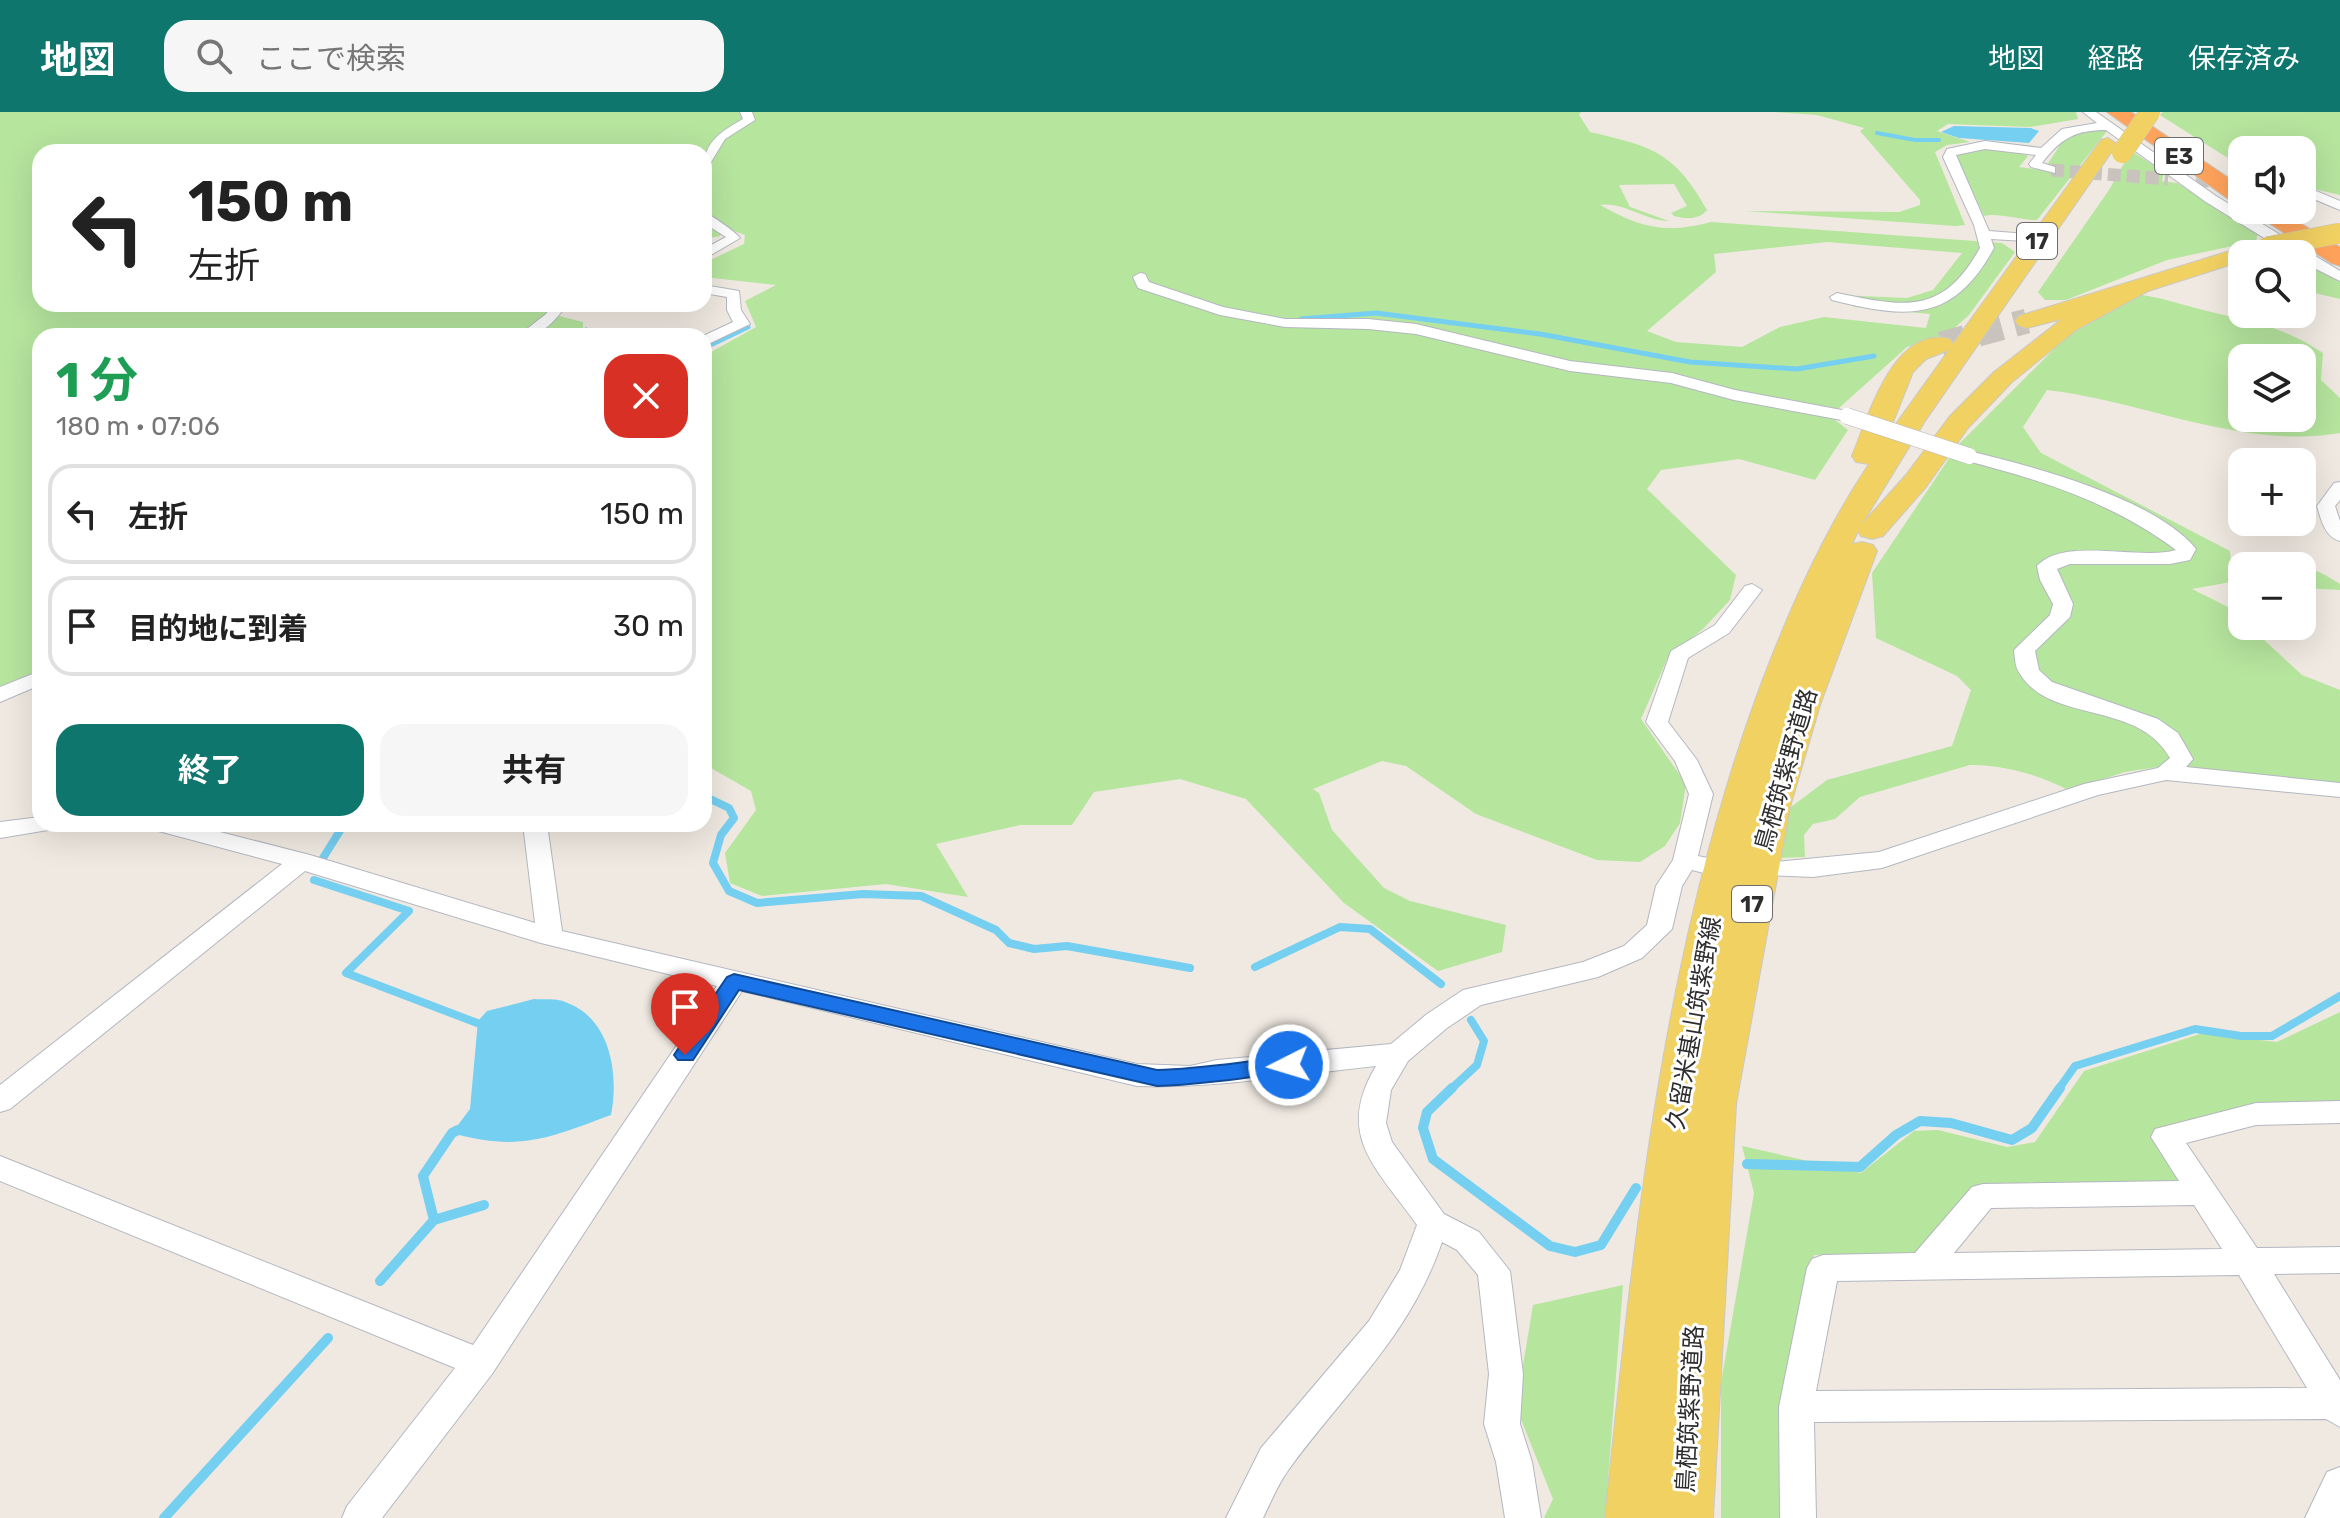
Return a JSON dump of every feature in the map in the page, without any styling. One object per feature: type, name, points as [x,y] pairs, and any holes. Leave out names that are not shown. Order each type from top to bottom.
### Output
[{"type":"highway","name":"E3","points":[[2140,112],[2228,171]]},
{"type":"highway","points":[[2154,119],[2228,164]]},
{"type":"highway","name":"E3","points":[[2115,134],[2228,191]]},
{"type":"highway","points":[[2316,213],[2340,226]]},
{"type":"highway","points":[[2284,224],[2340,258]]},
{"type":"highway","points":[[2313,224],[2340,240]]},
{"type":"main road","name":"鳥栖筑紫野道路","points":[[1684,1518],[1713,1104],[1771,807],[1803,705],[1851,573],[1852,532],[1893,445],[2132,112]]},
{"type":"main road","name":"鳥栖筑紫野道路","points":[[1852,532],[1945,403],[2115,134],[2154,119]]},
{"type":"main road","name":"17","points":[[2027,321],[2182,270],[2267,247],[2340,233]]},
{"type":"main road","name":"17","points":[[1852,532],[1916,481],[1959,422],[2003,377],[2068,325],[2144,284]]},
{"type":"main road","name":"17","points":[[1852,532],[1859,472],[1883,420],[1894,383],[1902,369],[1917,354],[1941,344]]},
{"type":"main road","name":"久留米基山筑紫野線","points":[[1634,1518],[1652,1313],[1675,1123],[1712,922],[1739,808],[1774,699],[1852,532]]},
{"type":"street","points":[[712,151],[721,137],[749,120],[746,112]]},
{"type":"street","points":[[2089,112],[2115,134],[2279,240]]},
{"type":"street","points":[[2051,170],[2036,166],[2059,133],[2072,128],[2115,134]]},
{"type":"street","points":[[1837,297],[1904,309],[1936,305],[1950,298],[1980,265],[1987,248],[1949,157],[1951,152],[1968,146],[1985,145],[2044,152]]},
{"type":"street","points":[[2168,179],[2189,180]]},
{"type":"street","points":[[2316,195],[2340,206]]},
{"type":"street","points":[[712,224],[730,233],[733,238],[712,250]]},
{"type":"street","points":[[1983,234],[2040,239]]},
{"type":"street","points":[[2316,263],[2340,277]]},
{"type":"street","points":[[1140,277],[1143,285],[1220,311],[1285,323],[1321,326],[1368,324],[1416,329],[1570,366],[1672,378],[1734,395],[1795,404],[1847,416],[2094,494],[2143,518],[2186,549],[2183,556],[2068,558],[2047,566],[2050,580],[2063,604],[2060,617],[2024,650],[2023,658],[2036,681],[2055,693],[2142,718],[2164,731],[2179,746],[2182,759],[2166,773]]},
{"type":"street","points":[[712,290],[734,294],[734,310],[742,324],[712,337]]},
{"type":"street","points":[[537,328],[554,312]]},
{"type":"street","points":[[2340,487],[2326,506],[2332,525],[2340,535]]},
{"type":"street","points":[[1523,1518],[1514,1462],[1502,1424],[1506,1374],[1494,1271],[1468,1241],[1433,1223],[1378,1146],[1371,1123],[1377,1089],[1398,1054],[1437,1021],[1473,997],[1589,970],[1633,952],[1659,929],[1669,886],[1696,863],[1701,794],[1686,760],[1657,722],[1678,655],[1722,629],[1752,590]]},
{"type":"street","points":[[0,695],[32,681]]},
{"type":"street","points":[[1775,869],[1813,869],[1882,860],[2092,789],[2166,773],[2340,790]]},
{"type":"street","points":[[0,830],[32,826]]},
{"type":"street","points":[[190,832],[301,861],[550,937],[1157,1078],[1398,1054]]},
{"type":"street","points":[[536,832],[550,937]]},
{"type":"street","points":[[0,1101],[301,861]]},
{"type":"street","points":[[360,1518],[480,1363],[734,982]]},
{"type":"street","points":[[2338,1405],[2166,1137],[2256,1114],[2340,1112]]},
{"type":"street","points":[[0,1168],[480,1363]]},
{"type":"street","points":[[1924,1266],[1983,1196],[2202,1193]]},
{"type":"street","points":[[1244,1518],[1274,1460],[1381,1331],[1415,1274],[1433,1223]]},
{"type":"street","points":[[1798,1518],[1796,1407],[1823,1268],[2340,1260]]},
{"type":"street","points":[[1796,1407],[2338,1405]]},
{"type":"street","points":[[2323,1518],[2340,1484]]},
{"type":"green space","points":[[0,112],[1581,112],[1579,115],[1590,132],[1630,142],[1659,154],[1672,164],[1684,175],[1707,210],[1692,218],[1674,216],[1671,213],[1687,206],[1674,184],[1619,185],[1630,207],[1669,221],[1617,206],[1600,205],[1641,224],[1680,228],[1711,222],[2002,243],[2015,252],[1969,315],[1943,338],[1907,347],[1830,416],[1848,430],[1815,480],[1739,459],[1661,470],[1647,489],[1736,575],[1730,600],[1703,629],[1668,657],[1641,719],[1686,784],[1680,823],[1665,846],[1640,862],[1597,860],[1476,814],[1406,766],[1382,761],[1313,789],[1319,793],[1332,830],[1384,888],[1410,901],[1506,925],[1502,952],[1438,971],[1344,903],[1246,799],[1180,779],[1094,792],[1072,825],[1020,825],[936,844],[968,897],[886,884],[762,896],[730,883],[725,853],[756,810],[751,791],[712,769],[712,352],[756,327],[745,301],[776,285],[712,278],[712,259],[744,244],[745,235],[726,228],[720,236],[712,238],[712,144],[32,144],[32,312],[548,312],[583,322],[583,328],[32,328],[32,673],[0,691]],"holes":[[[1827,242],[1962,253],[1933,290],[1907,298],[1838,295],[1854,307],[1930,314],[1926,328],[1824,317],[1780,327],[1742,347],[1676,342],[1647,331],[1716,272],[1714,254]]]},
{"type":"green space","points":[[1773,112],[2076,112],[2078,119],[2030,127],[1948,124],[1937,131],[1970,142],[1947,145],[1935,152],[1965,225],[1955,226],[1746,211],[1899,212],[1920,205],[1920,200],[1860,131],[1864,128],[1817,115]]},
{"type":"green space","points":[[2163,112],[2340,112],[2340,195],[2316,190],[2316,136],[2228,136],[2228,158],[2160,115]]},
{"type":"green space","points":[[2096,129],[2107,131],[2037,220],[1984,216],[1956,156],[1972,149],[2002,149],[2028,156],[2019,167],[2049,171],[2047,165],[2066,136]]},
{"type":"green space","points":[[2131,151],[2164,172],[2162,181],[2177,183],[2228,214],[2228,224],[2245,224],[2258,232],[2256,240],[2228,240],[2228,247],[2167,260],[2066,300],[2045,300],[2038,292],[2109,190]]},
{"type":"green space","points":[[2316,269],[2340,282],[2340,299],[2316,293]]},
{"type":"green space","points":[[2141,295],[2228,316],[2228,328],[2272,328],[2309,344],[2228,344],[2228,430],[2047,390],[2023,427],[2041,453],[2230,551],[2228,583],[2192,589],[2228,607],[2228,640],[2264,640],[2302,675],[2340,690],[2340,783],[2158,767],[2125,772],[2068,790],[2020,772],[1970,765],[1860,797],[1835,819],[1813,824],[1804,835],[1805,857],[1777,858],[1787,810],[1827,780],[1952,746],[1971,690],[1957,676],[1876,638],[1872,573],[1958,445],[2067,336]]},
{"type":"green space","points":[[2316,349],[2323,353],[2321,380],[2340,398],[2340,433],[2267,435],[2245,432],[2316,432]]},
{"type":"green space","points":[[2316,571],[2340,584],[2340,590],[2316,589]]},
{"type":"green space","points":[[2340,1012],[2340,1108],[2154,1133],[2191,1190],[1978,1190],[1916,1256],[1814,1255],[1789,1403],[1790,1518],[1721,1518],[1721,1383],[1754,1193],[1742,1146],[1861,1173],[1914,1131],[1938,1130],[2007,1147],[2035,1142],[2084,1071],[2203,1033],[2277,1042]]},
{"type":"green space","points":[[1623,1285],[1605,1518],[1544,1518],[1553,1499],[1516,1407],[1533,1305]]},
{"type":"water","points":[[1954,126],[2031,128],[2039,131],[2029,143],[1959,138],[1941,132]]},
{"type":"water","points":[[534,999],[562,1001],[581,1010],[602,1034],[614,1082],[611,1115],[533,1140],[496,1141],[452,1133],[470,1109],[478,1021],[487,1011]]},
{"type":"waterway","points":[[1877,133],[1915,140],[1939,140]]},
{"type":"waterway","points":[[1301,319],[1376,313],[1540,334],[1690,362],[1797,369],[1874,356]]},
{"type":"waterway","points":[[712,344],[748,327]]},
{"type":"waterway","points":[[712,800],[729,808],[734,818],[721,835],[713,863],[729,891],[757,903],[863,894],[921,896],[996,930],[1009,943],[1034,949],[1067,946],[1190,968]]},
{"type":"waterway","points":[[323,858],[339,832]]},
{"type":"waterway","points":[[314,880],[409,911],[346,973],[485,1026]]},
{"type":"waterway","points":[[1255,967],[1340,927],[1370,929],[1441,984]]},
{"type":"waterway","points":[[2058,1090],[2075,1066],[2195,1029],[2241,1036],[2272,1036],[2340,996]]},
{"type":"waterway","points":[[1450,1090],[1477,1065],[1484,1041],[1471,1020]]},
{"type":"waterway","points":[[1452,1088],[1427,1112],[1423,1128],[1433,1159],[1550,1246],[1575,1252],[1601,1245],[1636,1188]]},
{"type":"waterway","points":[[1747,1164],[1860,1167],[1896,1135],[1920,1121],[1951,1123],[2012,1140],[2032,1128],[2060,1088]]},
{"type":"waterway","points":[[434,1220],[423,1176],[452,1133],[458,1130]]},
{"type":"waterway","points":[[434,1220],[484,1205]]},
{"type":"waterway","points":[[380,1281],[434,1220]]},
{"type":"waterway","points":[[164,1518],[328,1338]]},
{"type":"tunnel","points":[[2051,170],[2168,179]]},
{"type":"tunnel","points":[[2196,180],[2228,183]]},
{"type":"tunnel","points":[[1941,344],[2027,321]]},
{"type":"route","points":[[685,1055],[734,982],[1157,1078],[1289,1065]]}]
